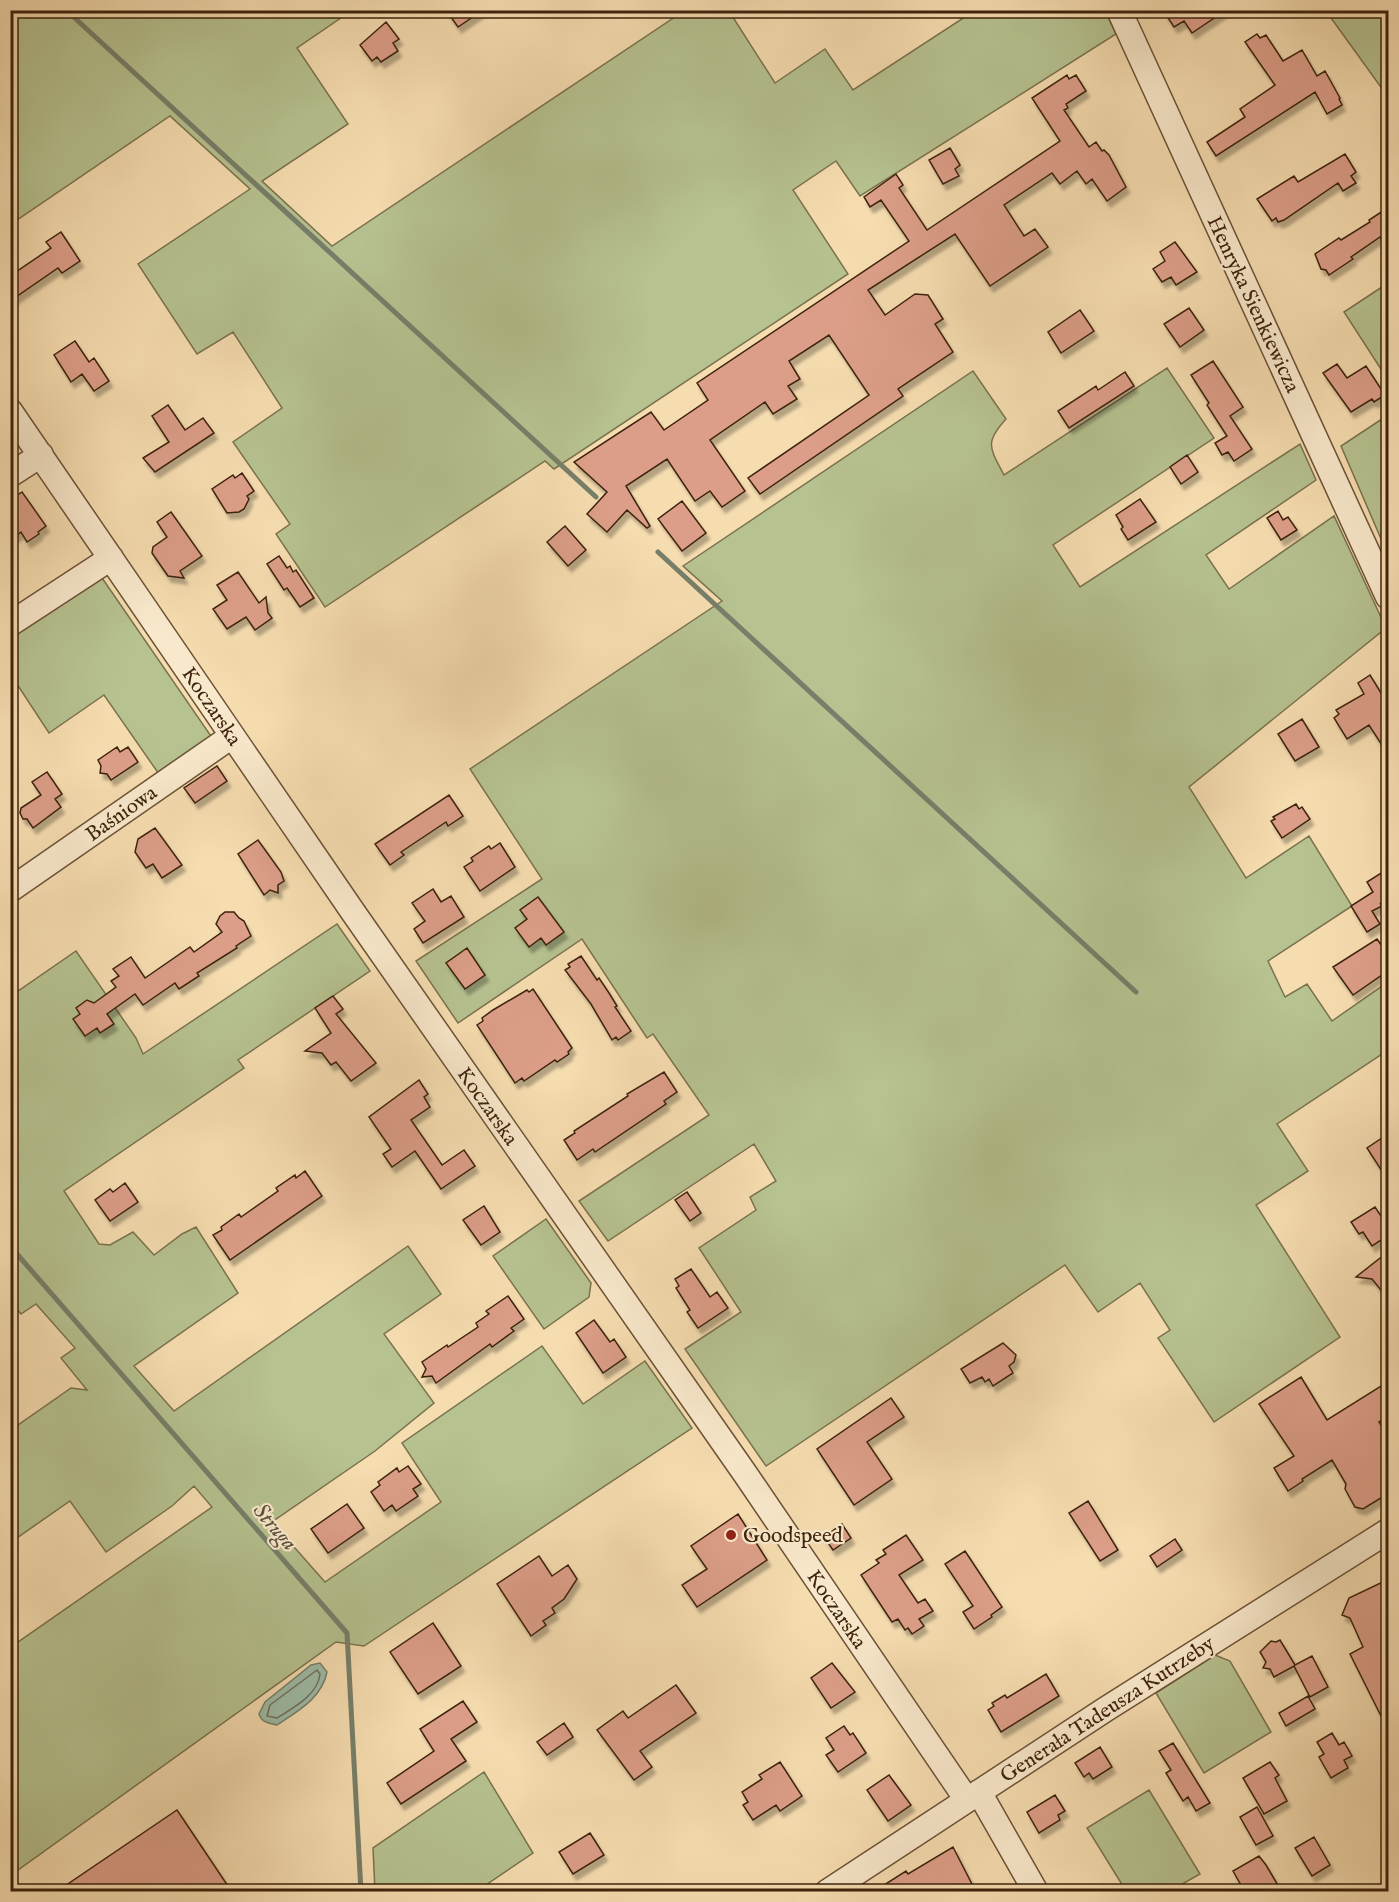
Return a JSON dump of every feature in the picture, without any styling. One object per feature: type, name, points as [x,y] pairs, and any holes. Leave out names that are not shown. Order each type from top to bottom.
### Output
[{"type":"street","name":"Henryka Sienkiewicza","points":[[1119,10],[1389,597]]},
{"type":"street","name":"Koczarska","points":[[10,411],[418,1006],[973,1796],[1036,1892]]},
{"type":"street","points":[[10,476],[41,455]]},
{"type":"street","points":[[10,624],[111,558]]},
{"type":"street","name":"Baśniowa","points":[[10,890],[232,736]]},
{"type":"street","name":"Generała Tadeusza Kutrzeby","points":[[827,1892],[1106,1709],[1389,1531]]},
{"type":"green space","points":[[10,11],[351,11],[297,48],[348,124],[262,181],[332,246],[684,11],[729,11],[775,83],[825,49],[853,90],[974,11],[1105,11],[1116,34],[860,196],[836,161],[793,190],[848,274],[554,469],[545,461],[325,607],[276,534],[290,524],[233,442],[282,408],[233,332],[197,354],[138,264],[250,189],[170,116],[11,224]]},
{"type":"green space","points":[[1326,11],[1388,11],[1388,97]]},
{"type":"green space","points":[[1388,283],[1388,380],[1344,312]]},
{"type":"green space","points":[[1167,368],[1214,438],[1053,545],[1080,587],[1300,444],[1316,480],[1206,555],[1229,589],[1334,516],[1386,628],[1189,787],[1246,878],[1309,836],[1352,906],[1268,961],[1285,997],[1307,984],[1332,1021],[1388,982],[1388,1050],[1277,1124],[1308,1171],[1256,1205],[1340,1337],[1214,1422],[1158,1338],[1170,1330],[1140,1283],[1098,1312],[1065,1265],[766,1466],[685,1349],[741,1312],[699,1248],[756,1210],[750,1197],[776,1181],[754,1144],[608,1241],[579,1201],[709,1115],[653,1034],[647,1038],[582,939],[458,1023],[416,961],[542,879],[470,769],[722,601],[683,566],[973,371],[1006,419],[994,434],[991,446],[1004,475]]},
{"type":"green space","points":[[1388,415],[1388,555],[1341,446]]},
{"type":"green space","points":[[100,575],[213,739],[161,777],[104,695],[49,733],[11,675],[10,635]]},
{"type":"green space","points":[[337,924],[370,971],[238,1060],[244,1068],[64,1191],[99,1244],[110,1245],[133,1232],[154,1255],[182,1234],[196,1227],[238,1293],[134,1366],[174,1411],[408,1246],[441,1294],[384,1334],[434,1403],[375,1451],[272,1522],[325,1582],[441,1502],[402,1443],[542,1346],[583,1404],[645,1361],[692,1428],[364,1646],[336,1642],[11,1875],[11,1647],[212,1507],[194,1486],[172,1506],[106,1552],[70,1501],[11,1542],[11,1430],[71,1388],[87,1390],[61,1358],[75,1348],[36,1304],[21,1314],[11,1302],[11,996],[76,951],[136,1038],[143,1054]]},
{"type":"green space","points":[[546,1219],[591,1283],[589,1297],[544,1329],[493,1256]]},
{"type":"green space","points":[[1215,1655],[1230,1661],[1271,1732],[1204,1773],[1156,1693]]},
{"type":"green space","points":[[484,1772],[533,1853],[477,1891],[375,1891],[373,1848]]},
{"type":"green space","points":[[1149,1790],[1200,1874],[1170,1891],[1126,1891],[1087,1828]]},
{"type":"water","points":[[320,1663],[327,1672],[315,1697],[277,1725],[262,1719],[259,1714],[265,1702],[311,1665]]},
{"type":"building","points":[[446,10],[483,10],[458,27]]},
{"type":"building","points":[[1163,10],[1226,10],[1192,33],[1184,21],[1174,27]]},
{"type":"building","points":[[386,22],[399,39],[393,43],[398,51],[381,62],[377,57],[372,61],[360,45]]},
{"type":"building","points":[[1257,34],[1260,38],[1266,35],[1283,61],[1302,50],[1317,76],[1325,71],[1342,105],[1327,114],[1315,92],[1216,156],[1207,142],[1245,117],[1240,109],[1275,85],[1245,42]]},
{"type":"building","points":[[1067,75],[1069,79],[1076,75],[1086,91],[1066,104],[1068,108],[1064,110],[1089,147],[1096,142],[1102,151],[1104,150],[1109,155],[1126,187],[1107,201],[1092,179],[1086,184],[1077,171],[1060,184],[1052,173],[1004,205],[1024,236],[1035,229],[1048,247],[990,286],[955,234],[868,290],[885,315],[915,294],[928,295],[943,319],[935,324],[953,352],[898,389],[903,396],[760,494],[748,478],[869,395],[829,335],[789,361],[800,379],[788,386],[797,399],[773,414],[765,402],[710,440],[745,491],[722,507],[710,491],[695,501],[667,459],[626,486],[650,526],[647,528],[627,510],[607,532],[587,514],[607,492],[574,462],[651,412],[664,430],[708,400],[697,383],[909,241],[881,200],[870,207],[864,197],[896,174],[903,185],[899,188],[927,230],[1060,141],[1032,98]]},
{"type":"building","points":[[950,148],[960,165],[955,169],[959,176],[943,184],[929,160]]},
{"type":"building","points":[[1345,154],[1356,172],[1351,176],[1356,183],[1343,191],[1338,183],[1284,220],[1278,222],[1276,218],[1272,221],[1257,199],[1294,176],[1298,182]]},
{"type":"building","points":[[1389,207],[1389,250],[1380,237],[1329,275],[1326,270],[1321,269],[1315,254],[1370,222],[1369,220]]},
{"type":"building","points":[[61,232],[80,261],[62,273],[58,268],[10,301],[10,276],[51,248],[46,242]]},
{"type":"building","points":[[1175,242],[1197,272],[1176,285],[1171,277],[1162,282],[1153,269],[1165,261],[1160,252]]},
{"type":"building","points":[[1189,308],[1204,330],[1180,347],[1164,324]]},
{"type":"building","points":[[1080,310],[1094,331],[1061,353],[1048,332]]},
{"type":"building","points":[[75,341],[89,362],[94,358],[109,381],[94,391],[82,374],[71,382],[54,355]]},
{"type":"building","points":[[1213,361],[1243,407],[1230,416],[1252,449],[1234,461],[1228,452],[1222,455],[1215,443],[1227,436],[1191,375]]},
{"type":"building","points":[[1337,364],[1347,378],[1366,366],[1385,395],[1374,402],[1372,399],[1351,412],[1323,373]]},
{"type":"building","points":[[1125,372],[1134,386],[1069,428],[1058,411],[1096,386],[1098,390]]},
{"type":"building","points":[[168,405],[185,430],[203,418],[214,433],[155,472],[143,458],[169,442],[152,416]]},
{"type":"building","points":[[1187,455],[1198,472],[1181,484],[1170,467]]},
{"type":"building","points":[[242,473],[254,491],[247,496],[249,499],[244,509],[227,513],[212,489],[233,475],[235,478]]},
{"type":"building","points":[[22,492],[46,526],[27,542],[21,532],[10,540],[10,500]]},
{"type":"building","points":[[1140,499],[1156,522],[1128,540],[1116,515]]},
{"type":"building","points":[[682,501],[706,533],[682,551],[658,519]]},
{"type":"building","points":[[1278,511],[1283,520],[1288,517],[1297,530],[1281,540],[1267,518]]},
{"type":"building","points":[[171,512],[202,556],[180,571],[184,578],[168,576],[152,553],[153,547],[167,537],[157,522]]},
{"type":"building","points":[[565,526],[586,550],[568,566],[547,542]]},
{"type":"building","points":[[279,556],[287,568],[290,566],[293,572],[296,570],[314,598],[300,607],[287,588],[284,590],[267,564]]},
{"type":"building","points":[[238,572],[259,603],[266,597],[268,613],[272,618],[255,630],[246,617],[227,629],[213,609],[227,600],[217,585]]},
{"type":"building","points":[[1370,675],[1389,706],[1389,756],[1369,725],[1347,739],[1334,718],[1339,714],[1336,710],[1364,694],[1358,683]]},
{"type":"building","points":[[1302,719],[1319,747],[1295,761],[1278,734]]},
{"type":"building","points":[[117,747],[120,752],[128,747],[138,762],[111,780],[107,774],[100,773],[101,766],[98,760]]},
{"type":"building","points":[[217,766],[227,781],[195,803],[184,788]]},
{"type":"building","points":[[47,772],[62,794],[55,799],[61,807],[33,828],[27,819],[23,819],[20,813],[21,808],[41,795],[32,782]]},
{"type":"building","points":[[449,795],[463,816],[448,826],[446,822],[401,852],[404,855],[390,865],[375,844]]},
{"type":"building","points":[[1296,804],[1299,809],[1302,807],[1310,819],[1282,838],[1271,821],[1275,819],[1273,817]]},
{"type":"building","points":[[155,828],[182,865],[162,878],[153,864],[146,868],[135,852],[138,839]]},
{"type":"building","points":[[258,840],[281,872],[284,881],[278,885],[278,893],[270,890],[264,895],[238,854]]},
{"type":"building","points":[[500,843],[515,867],[480,891],[464,867],[473,861],[471,858],[489,846],[491,849]]},
{"type":"building","points":[[1389,868],[1389,915],[1380,903],[1382,906],[1372,911],[1380,924],[1367,932],[1351,906],[1373,892],[1367,882]]},
{"type":"building","points":[[433,889],[441,902],[451,896],[464,917],[423,943],[414,929],[425,921],[412,903]]},
{"type":"building","points":[[538,897],[564,932],[546,945],[541,938],[529,947],[515,928],[527,919],[520,910]]},
{"type":"building","points":[[225,912],[234,912],[244,921],[251,936],[236,946],[237,948],[197,973],[199,976],[179,989],[175,983],[143,1005],[135,994],[107,1014],[114,1024],[100,1033],[97,1028],[85,1036],[73,1019],[80,1014],[76,1008],[87,1000],[94,1003],[116,987],[111,981],[119,976],[113,969],[131,957],[145,978],[190,947],[194,952],[222,932],[216,924]]},
{"type":"building","points":[[1377,939],[1389,956],[1382,961],[1389,970],[1353,995],[1333,967]]},
{"type":"building","points":[[467,948],[485,975],[465,989],[446,963]]},
{"type":"building","points":[[581,956],[609,993],[617,1006],[615,1007],[631,1031],[618,1040],[616,1037],[612,1040],[591,1004],[565,970],[570,967],[568,964]]},
{"type":"building","points":[[533,989],[572,1048],[569,1054],[557,1062],[555,1060],[524,1081],[522,1078],[515,1083],[477,1025],[493,1010],[527,990],[529,992]]},
{"type":"building","points":[[333,996],[343,1009],[336,1014],[376,1063],[351,1081],[336,1062],[331,1065],[322,1053],[305,1051],[331,1033],[315,1008]]},
{"type":"building","points":[[664,1072],[677,1092],[664,1101],[666,1104],[595,1152],[593,1149],[577,1160],[564,1140],[628,1096],[627,1094]]},
{"type":"building","points":[[419,1080],[428,1094],[424,1097],[430,1107],[411,1120],[442,1165],[464,1150],[475,1166],[441,1189],[415,1151],[392,1167],[383,1154],[391,1149],[369,1117]]},
{"type":"building","points":[[1382,1138],[1389,1148],[1389,1182],[1367,1148]]},
{"type":"building","points":[[305,1171],[322,1196],[230,1260],[213,1235],[239,1214],[241,1217],[278,1191],[276,1188]]},
{"type":"building","points":[[125,1183],[138,1202],[110,1221],[95,1200],[110,1189],[113,1192]]},
{"type":"building","points":[[687,1192],[701,1213],[690,1221],[675,1200]]},
{"type":"building","points":[[484,1206],[500,1232],[481,1245],[463,1220]]},
{"type":"building","points":[[1375,1207],[1385,1222],[1383,1224],[1389,1235],[1372,1246],[1363,1232],[1359,1234],[1351,1222]]},
{"type":"building","points":[[1389,1251],[1389,1300],[1372,1279],[1356,1277]]},
{"type":"building","points":[[691,1269],[710,1297],[717,1292],[728,1308],[698,1328],[687,1312],[690,1310],[676,1288],[679,1286],[675,1279]]},
{"type":"building","points":[[508,1296],[524,1319],[511,1328],[514,1331],[492,1347],[490,1344],[436,1383],[432,1376],[422,1377],[426,1369],[422,1362],[478,1327],[476,1323],[489,1314],[486,1311]]},
{"type":"building","points":[[594,1320],[610,1342],[614,1339],[626,1357],[603,1373],[576,1333]]},
{"type":"building","points":[[1003,1343],[1016,1355],[1014,1362],[1009,1366],[1013,1373],[993,1386],[989,1379],[985,1382],[982,1377],[970,1383],[961,1369]]},
{"type":"building","points":[[1301,1377],[1327,1420],[1389,1381],[1389,1416],[1379,1422],[1389,1438],[1389,1493],[1363,1509],[1355,1507],[1345,1489],[1346,1484],[1332,1460],[1288,1491],[1274,1468],[1294,1456],[1259,1404]]},
{"type":"building","points":[[891,1398],[904,1417],[867,1442],[892,1479],[854,1505],[817,1449]]},
{"type":"building","points":[[408,1466],[421,1484],[413,1489],[418,1496],[396,1511],[392,1505],[384,1511],[371,1492],[380,1485],[378,1482],[397,1468],[399,1472]]},
{"type":"building","points":[[1088,1501],[1118,1550],[1100,1561],[1069,1513]]},
{"type":"building","points":[[347,1504],[364,1528],[328,1553],[311,1529]]},
{"type":"building","points":[[738,1514],[767,1560],[697,1607],[682,1585],[707,1569],[691,1546]]},
{"type":"building","points":[[842,1524],[851,1538],[833,1550],[824,1537]]},
{"type":"building","points":[[906,1535],[923,1560],[899,1575],[918,1603],[925,1599],[933,1611],[919,1619],[924,1626],[912,1634],[908,1628],[905,1630],[898,1619],[892,1622],[861,1575],[879,1563],[876,1560],[886,1554],[883,1550]]},
{"type":"building","points":[[1175,1539],[1182,1550],[1157,1567],[1150,1556]]},
{"type":"building","points":[[965,1551],[1002,1607],[974,1629],[963,1612],[973,1606],[945,1564]]},
{"type":"building","points":[[539,1556],[552,1576],[568,1565],[577,1579],[564,1599],[552,1608],[555,1613],[543,1621],[546,1625],[531,1636],[497,1584]]},
{"type":"building","points":[[1389,1579],[1389,1732],[1350,1654],[1363,1647],[1350,1618],[1342,1615],[1349,1598]]},
{"type":"building","points":[[433,1623],[461,1666],[418,1694],[390,1652]]},
{"type":"building","points":[[1280,1640],[1295,1665],[1312,1656],[1328,1687],[1310,1697],[1294,1666],[1274,1677],[1270,1669],[1263,1668],[1266,1662],[1260,1652],[1271,1641]]},
{"type":"building","points":[[832,1663],[855,1692],[831,1708],[811,1678]]},
{"type":"building","points":[[1046,1674],[1059,1696],[1001,1732],[988,1710],[994,1706],[992,1703],[1005,1695],[1007,1698]]},
{"type":"building","points":[[676,1685],[696,1713],[640,1751],[652,1767],[634,1780],[597,1730],[623,1711],[628,1718]]},
{"type":"building","points":[[1308,1696],[1315,1709],[1286,1726],[1279,1713]]},
{"type":"building","points":[[463,1701],[477,1722],[451,1739],[466,1761],[401,1804],[387,1783],[434,1751],[420,1729]]},
{"type":"building","points":[[564,1723],[573,1737],[547,1755],[537,1742]]},
{"type":"building","points":[[844,1726],[850,1735],[853,1733],[866,1753],[838,1772],[826,1755],[834,1750],[826,1738]]},
{"type":"building","points":[[1332,1733],[1339,1745],[1344,1742],[1352,1756],[1344,1760],[1348,1768],[1331,1778],[1319,1757],[1324,1754],[1317,1742]]},
{"type":"building","points":[[1173,1743],[1210,1803],[1196,1811],[1188,1797],[1183,1801],[1166,1773],[1171,1770],[1159,1751]]},
{"type":"building","points":[[1100,1747],[1112,1767],[1093,1779],[1089,1773],[1084,1777],[1075,1763]]},
{"type":"building","points":[[780,1762],[802,1796],[780,1811],[776,1805],[753,1820],[743,1805],[748,1802],[742,1792],[762,1779],[759,1775]]},
{"type":"building","points":[[1270,1762],[1279,1775],[1275,1778],[1287,1801],[1264,1814],[1243,1778]]},
{"type":"building","points":[[889,1775],[911,1805],[888,1821],[867,1790]]},
{"type":"building","points":[[1055,1795],[1065,1811],[1058,1815],[1060,1820],[1039,1833],[1027,1812]]},
{"type":"building","points":[[1257,1807],[1273,1836],[1256,1845],[1240,1817]]},
{"type":"building","points":[[177,1810],[232,1892],[56,1892]]},
{"type":"building","points":[[590,1833],[604,1855],[573,1874],[559,1852]]},
{"type":"building","points":[[1314,1837],[1330,1865],[1312,1876],[1295,1848]]},
{"type":"building","points":[[953,1847],[976,1892],[873,1892],[906,1871],[908,1874]]},
{"type":"building","points":[[1259,1856],[1282,1892],[1245,1892],[1233,1871]]},
{"type":"waterway","points":[[66,10],[596,497]]},
{"type":"waterway","points":[[658,552],[1136,992]]},
{"type":"waterway","name":"Struga","points":[[10,1246],[347,1633],[361,1892]]},
{"type":"place","name":"Goodspeed","points":[[731,1535]]}]
